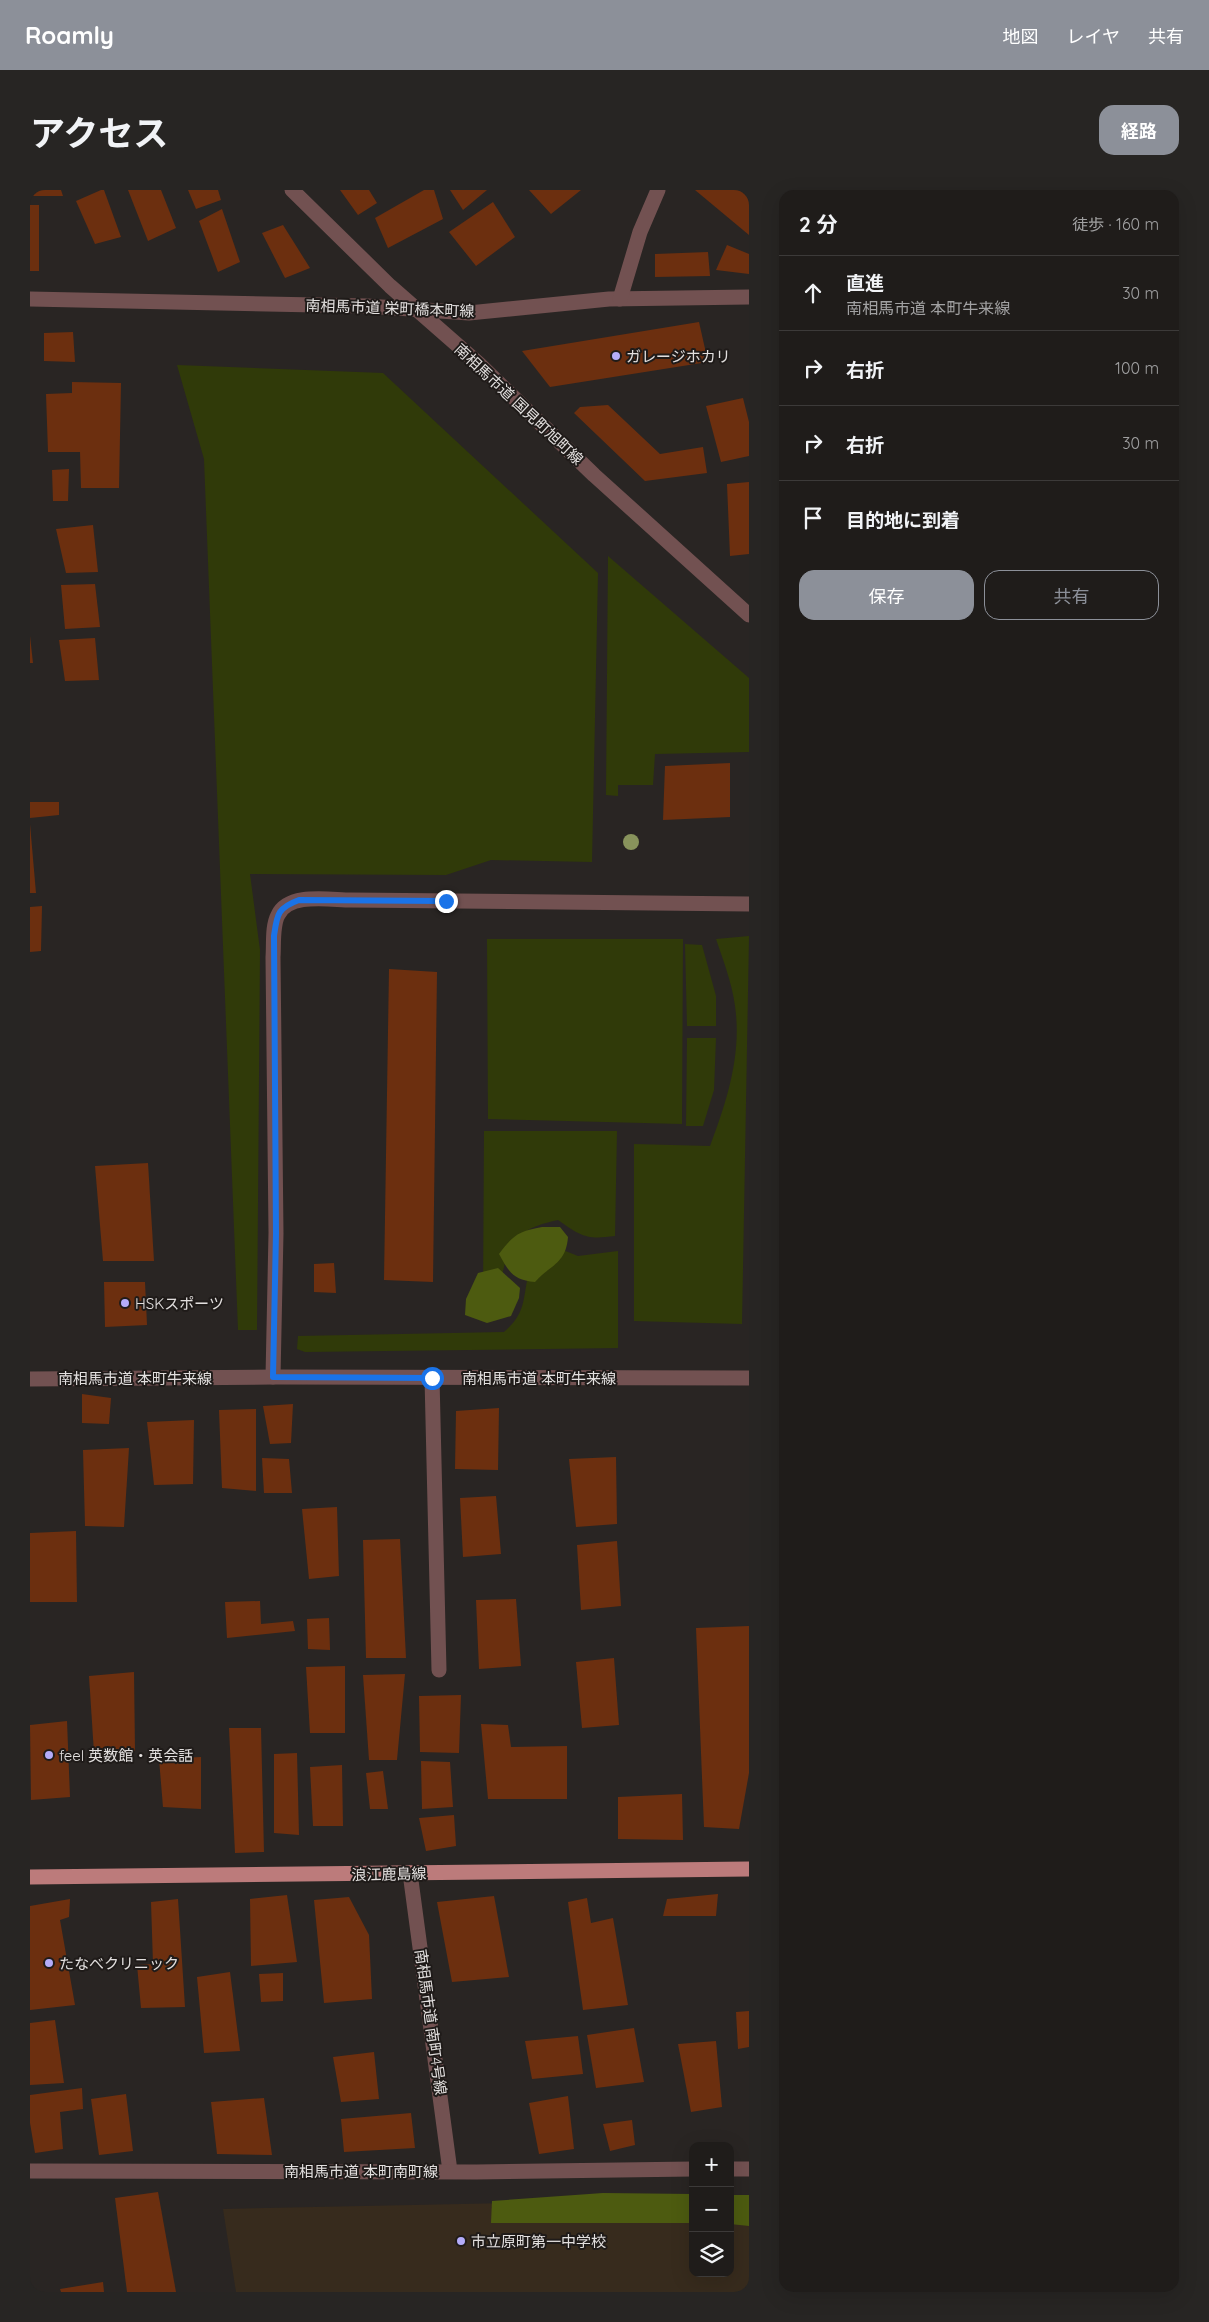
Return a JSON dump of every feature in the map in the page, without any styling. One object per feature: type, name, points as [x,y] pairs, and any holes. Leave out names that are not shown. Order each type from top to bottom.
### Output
[{"type":"main road","name":"浪江鹿島線","points":[[30,1877],[749,1869]]},
{"type":"street","name":"南相馬市道 国見町旭町線","points":[[292,190],[390,286],[749,615]]},
{"type":"street","points":[[620,299],[640,232],[658,190]]},
{"type":"street","name":"南相馬市道 栄町橋本町線","points":[[30,299],[367,306],[469,313],[620,299],[749,297]]},
{"type":"street","points":[[273,1377],[276,1233],[274,950],[277,915],[286,905],[299,900],[749,904]]},
{"type":"street","name":"南相馬市道 本町牛来線","points":[[30,1379],[273,1377],[749,1378]]},
{"type":"street","points":[[432,1378],[439,1670]]},
{"type":"street","name":"南相馬市道 南町4号線","points":[[410,1873],[450,2171]]},
{"type":"street","name":"南相馬市道 本町南町線","points":[[30,2171],[689,2169]]},
{"type":"street","points":[[734,2169],[749,2169]]},
{"type":"shaded area","name":"市立原町第一中学校","points":[[749,2198],[749,2292],[236,2292],[223,2209],[689,2199],[689,2277],[734,2277],[734,2199]]},
{"type":"green space","points":[[177,365],[383,373],[598,573],[592,862],[491,860],[446,875],[250,874],[260,950],[257,1330],[238,1330],[204,459]]},
{"type":"green space","points":[[608,556],[749,678],[749,752],[655,754],[653,785],[618,785],[618,796],[606,795]]},
{"type":"green space","points":[[749,936],[742,1324],[634,1321],[634,1144],[710,1146],[732,1077],[737,1024],[734,997],[716,939]]},
{"type":"green space","points":[[487,939],[683,939],[682,1124],[488,1119]]},
{"type":"green space","points":[[685,944],[702,945],[716,996],[716,1026],[687,1026]]},
{"type":"green space","points":[[687,1038],[716,1038],[714,1090],[703,1126],[686,1126]]},
{"type":"green space","points":[[484,1131],[617,1131],[615,1236],[584,1236],[558,1220],[528,1230],[518,1237],[507,1256],[497,1298],[483,1299]]},
{"type":"green space","points":[[542,1227],[560,1227],[568,1237],[567,1246],[561,1259],[535,1282],[517,1277],[512,1274],[499,1254],[508,1242],[517,1235]]},
{"type":"green space","points":[[543,1242],[578,1256],[618,1251],[618,1348],[305,1352],[297,1349],[298,1336],[504,1332],[520,1313],[529,1271]]},
{"type":"green space","points":[[498,1268],[520,1288],[519,1298],[511,1316],[487,1323],[465,1315],[466,1299],[478,1273]]},
{"type":"green space","points":[[603,2193],[689,2194],[689,2223],[491,2223],[492,2201]]},
{"type":"green space","points":[[734,2195],[749,2195],[749,2226],[734,2224]]},
{"type":"building","points":[[30,190],[61,190],[63,196],[30,196]]},
{"type":"building","points":[[104,190],[121,237],[95,244],[76,201]]},
{"type":"building","points":[[128,190],[161,190],[176,228],[148,241]]},
{"type":"building","points":[[188,190],[218,190],[221,200],[196,209]]},
{"type":"building","points":[[340,190],[369,190],[377,203],[358,215]]},
{"type":"building","points":[[424,190],[434,190],[443,219],[388,248],[375,218]]},
{"type":"building","points":[[450,190],[487,190],[463,210]]},
{"type":"building","points":[[529,190],[581,190],[551,214]]},
{"type":"building","points":[[695,190],[749,190],[749,235]]},
{"type":"building","points":[[493,202],[515,237],[476,266],[449,232]]},
{"type":"building","points":[[30,205],[39,205],[39,271],[30,271]]},
{"type":"building","points":[[222,209],[240,262],[218,272],[199,221]]},
{"type":"building","points":[[283,225],[310,268],[285,278],[262,233]]},
{"type":"building","points":[[727,245],[749,254],[749,274],[716,270]]},
{"type":"building","points":[[708,252],[710,276],[655,277],[655,254]]},
{"type":"building","name":"ガレージホカリ","points":[[699,322],[708,362],[550,387],[522,351]]},
{"type":"building","points":[[73,332],[75,362],[44,361],[44,333]]},
{"type":"building","points":[[72,382],[121,383],[119,488],[81,488],[80,452],[48,452],[46,394],[72,393]]},
{"type":"building","points":[[743,398],[749,422],[749,456],[721,462],[706,406]]},
{"type":"building","points":[[608,405],[660,454],[703,447],[707,473],[645,481],[574,413],[580,407]]},
{"type":"building","points":[[69,469],[68,501],[53,501],[52,470]]},
{"type":"building","points":[[749,482],[749,554],[730,556],[727,484]]},
{"type":"building","points":[[93,525],[98,572],[66,573],[56,529]]},
{"type":"building","points":[[95,584],[100,627],[65,629],[61,585]]},
{"type":"building","points":[[30,636],[33,663],[30,663]]},
{"type":"building","points":[[95,638],[99,680],[65,681],[59,640]]},
{"type":"building","points":[[730,763],[730,817],[663,820],[665,766]]},
{"type":"building","points":[[30,802],[59,802],[59,815],[30,818]]},
{"type":"building","points":[[30,824],[36,893],[30,893]]},
{"type":"building","points":[[42,906],[41,951],[30,952],[30,907]]},
{"type":"building","points":[[389,969],[437,972],[433,1282],[384,1280]]},
{"type":"building","points":[[148,1163],[154,1261],[103,1261],[95,1166]]},
{"type":"building","points":[[334,1263],[336,1293],[314,1292],[314,1264]]},
{"type":"building","name":"HSKスポーツ","points":[[104,1282],[145,1282],[147,1325],[105,1327]]},
{"type":"building","points":[[82,1394],[111,1398],[109,1424],[82,1423]]},
{"type":"building","points":[[293,1404],[291,1443],[270,1444],[263,1406]]},
{"type":"building","points":[[499,1408],[498,1470],[455,1469],[456,1411]]},
{"type":"building","points":[[256,1409],[256,1491],[222,1488],[219,1410]]},
{"type":"building","points":[[194,1420],[193,1484],[154,1485],[147,1422]]},
{"type":"building","points":[[129,1448],[124,1527],[85,1526],[83,1450]]},
{"type":"building","points":[[616,1457],[617,1524],[576,1527],[569,1459]]},
{"type":"building","points":[[262,1458],[289,1459],[292,1493],[264,1493]]},
{"type":"building","points":[[496,1496],[501,1554],[463,1557],[460,1498]]},
{"type":"building","points":[[337,1507],[339,1576],[309,1579],[302,1509]]},
{"type":"building","points":[[76,1531],[77,1602],[30,1602],[30,1533]]},
{"type":"building","points":[[400,1539],[406,1658],[366,1658],[363,1540]]},
{"type":"building","points":[[617,1541],[621,1606],[581,1610],[577,1545]]},
{"type":"building","points":[[516,1599],[521,1666],[479,1669],[476,1600]]},
{"type":"building","points":[[260,1601],[261,1624],[293,1621],[295,1631],[227,1638],[225,1602]]},
{"type":"building","points":[[329,1618],[330,1650],[308,1649],[307,1619]]},
{"type":"building","points":[[749,1626],[749,1773],[739,1829],[704,1827],[696,1628]]},
{"type":"building","points":[[614,1658],[619,1725],[582,1728],[576,1662]]},
{"type":"building","points":[[345,1666],[345,1733],[310,1733],[306,1667]]},
{"type":"building","points":[[134,1672],[135,1751],[94,1753],[89,1676]]},
{"type":"building","points":[[405,1674],[397,1760],[369,1760],[363,1675]]},
{"type":"building","points":[[461,1695],[459,1753],[420,1752],[419,1696]]},
{"type":"building","name":"feel 英数館・英会話","points":[[67,1721],[70,1797],[31,1800],[30,1725]]},
{"type":"building","points":[[481,1724],[508,1725],[511,1747],[567,1746],[567,1799],[488,1799]]},
{"type":"building","points":[[229,1728],[261,1728],[264,1852],[235,1853]]},
{"type":"building","points":[[297,1753],[299,1835],[274,1833],[274,1754]]},
{"type":"building","points":[[201,1757],[201,1809],[163,1807],[159,1759]]},
{"type":"building","points":[[421,1761],[450,1762],[453,1807],[422,1809]]},
{"type":"building","points":[[342,1765],[343,1826],[313,1826],[310,1767]]},
{"type":"building","points":[[383,1771],[388,1809],[370,1809],[366,1773]]},
{"type":"building","points":[[682,1794],[683,1840],[618,1839],[618,1797]]},
{"type":"building","points":[[454,1815],[456,1846],[426,1851],[419,1818]]},
{"type":"building","points":[[718,1894],[716,1916],[663,1916],[667,1899]]},
{"type":"building","points":[[287,1895],[297,1962],[251,1966],[250,1899]]},
{"type":"building","points":[[494,1896],[509,1977],[452,1982],[437,1902]]},
{"type":"building","points":[[349,1897],[369,1935],[372,1999],[324,2003],[314,1900]]},
{"type":"building","points":[[587,1898],[591,1923],[613,1918],[628,2005],[583,2010],[568,1902]]},
{"type":"building","name":"たなべクリニック","points":[[70,1899],[69,1917],[60,1920],[75,2005],[30,2010],[30,1906]]},
{"type":"building","points":[[178,1899],[185,2007],[141,2008],[137,1965],[153,1964],[151,1902]]},
{"type":"building","points":[[230,1972],[240,2051],[204,2053],[197,1977]]},
{"type":"building","points":[[283,1973],[283,2001],[261,2002],[259,1974]]},
{"type":"building","points":[[749,2011],[749,2047],[738,2049],[736,2012]]},
{"type":"building","points":[[55,2020],[64,2083],[30,2085],[30,2023]]},
{"type":"building","points":[[634,2028],[644,2082],[596,2088],[587,2035]]},
{"type":"building","points":[[578,2036],[583,2074],[532,2079],[525,2041]]},
{"type":"building","points":[[716,2041],[722,2107],[691,2112],[678,2044]]},
{"type":"building","points":[[374,2052],[379,2099],[341,2102],[333,2057]]},
{"type":"building","points":[[82,2088],[83,2109],[60,2112],[63,2149],[35,2153],[30,2123],[30,2095]]},
{"type":"building","points":[[126,2094],[133,2151],[99,2155],[91,2099]]},
{"type":"building","points":[[568,2096],[574,2149],[539,2154],[529,2103]]},
{"type":"building","points":[[264,2098],[272,2155],[217,2154],[211,2102]]},
{"type":"building","points":[[411,2113],[415,2148],[344,2152],[341,2119]]},
{"type":"building","points":[[632,2120],[635,2145],[610,2151],[603,2124]]},
{"type":"building","points":[[158,2192],[176,2292],[127,2292],[115,2198]]},
{"type":"building","points":[[103,2282],[104,2292],[61,2292],[60,2289]]},
{"type":"place","name":"ガレージホカリ","points":[[616,356]]},
{"type":"place","name":"HSKスポーツ","points":[[125,1303]]},
{"type":"place","name":"feel 英数館・英会話","points":[[49,1755]]},
{"type":"place","name":"たなべクリニック","points":[[49,1963]]},
{"type":"place","name":"市立原町第一中学校","points":[[461,2241]]},
{"type":"route","points":[[432,1378],[273,1377],[272,1350],[276,1262],[273,957],[277,915],[286,905],[299,900],[446,901]]}]
